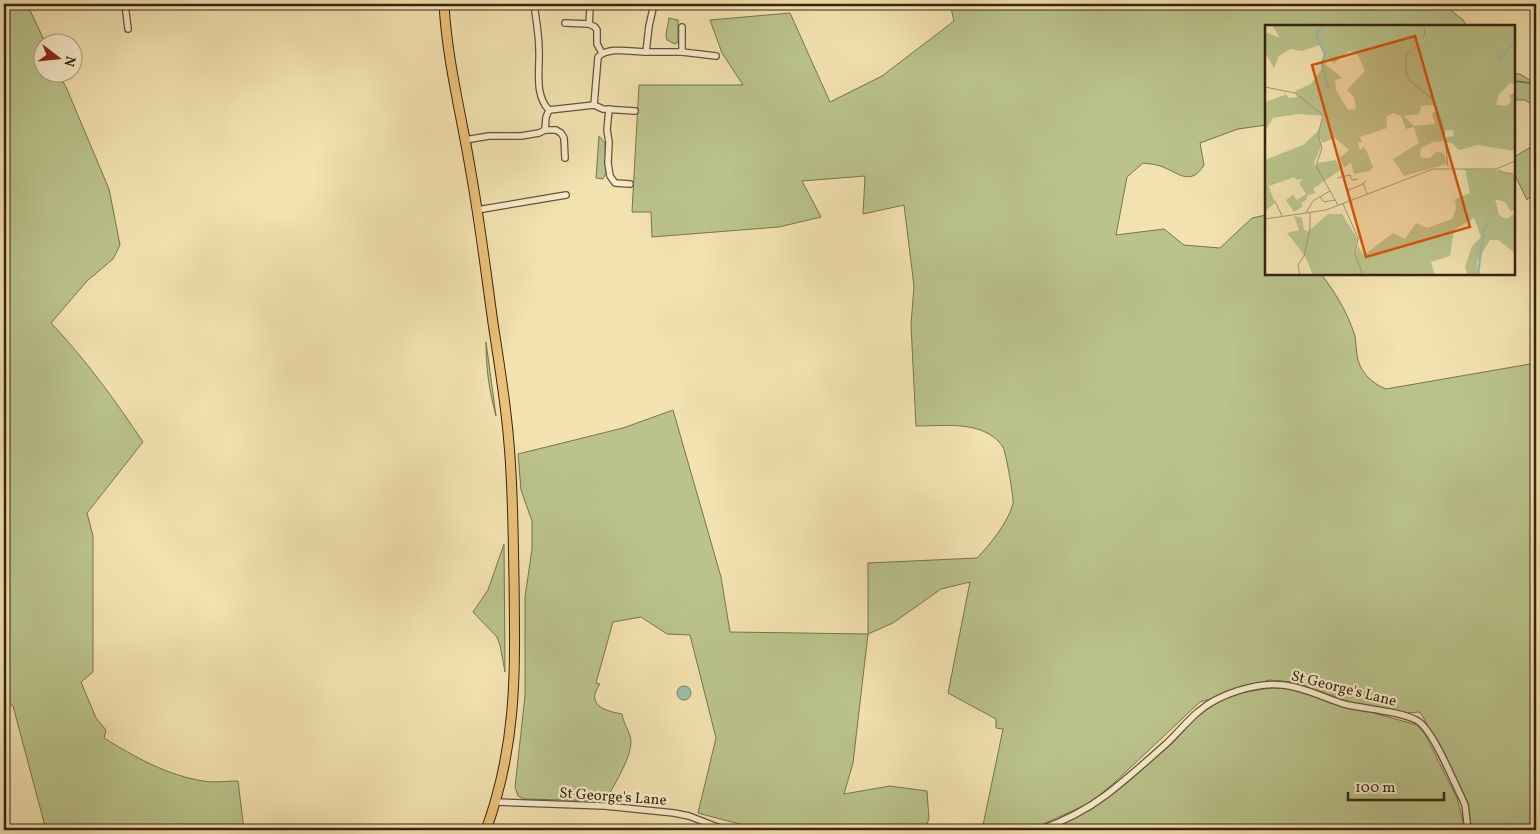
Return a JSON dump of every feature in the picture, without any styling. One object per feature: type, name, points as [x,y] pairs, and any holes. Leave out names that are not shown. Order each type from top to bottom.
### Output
[{"type":"main road","points":[[444,4],[448,53],[477,210],[504,395],[512,485],[515,680],[513,715],[508,751],[496,802],[486,830]]},
{"type":"street","points":[[125,4],[128,29]]},
{"type":"street","points":[[534,4],[539,50],[539,89],[543,104],[549,110]]},
{"type":"street","points":[[646,52],[654,4]]},
{"type":"street","points":[[589,24],[590,9]]},
{"type":"street","points":[[565,23],[589,24],[597,30],[597,42],[602,53]]},
{"type":"street","points":[[682,27],[682,52]]},
{"type":"street","points":[[594,105],[597,61],[602,53],[609,51],[682,52],[716,56]]},
{"type":"street","points":[[549,110],[594,105],[608,109],[635,111]]},
{"type":"street","points":[[608,109],[607,130],[610,176],[615,182],[630,184]]},
{"type":"street","points":[[545,130],[546,117],[549,110]]},
{"type":"street","points":[[465,140],[489,136],[521,136],[545,130],[556,130],[564,138],[565,158]]},
{"type":"street","points":[[477,210],[566,195]]},
{"type":"street","name":"St George's Lane","points":[[1039,830],[1088,807],[1106,795],[1168,742],[1204,707],[1217,699],[1263,684],[1295,687],[1342,703],[1405,716],[1418,721],[1431,737],[1461,796],[1465,805],[1468,830]]},
{"type":"street","name":"St George's Lane","points":[[496,802],[605,806],[674,813],[688,816],[725,830]]},
{"type":"street","points":[[911,830],[926,830]]},
{"type":"green space","points":[[4,4],[27,4],[40,32],[32,32],[32,82],[63,82],[66,87],[109,189],[120,245],[113,259],[87,281],[51,323],[100,381],[143,442],[87,513],[93,536],[93,672],[81,682],[96,718],[106,730],[104,738],[139,758],[176,774],[207,782],[238,781],[244,830],[46,830],[13,706],[4,701]]},
{"type":"green space","points":[[950,4],[1443,4],[1463,20],[1466,25],[1265,25],[1265,125],[1238,129],[1200,143],[1204,165],[1190,177],[1180,175],[1158,165],[1143,163],[1127,177],[1116,235],[1164,229],[1184,245],[1220,248],[1252,218],[1265,215],[1265,275],[1322,275],[1336,295],[1349,319],[1355,336],[1360,366],[1371,380],[1386,389],[1536,363],[1536,830],[1471,830],[1468,803],[1419,712],[1407,713],[1350,702],[1294,682],[1269,680],[1200,702],[1090,803],[1030,830],[982,830],[1003,729],[996,728],[996,719],[948,693],[970,582],[941,589],[893,623],[868,634],[868,563],[977,558],[998,533],[1013,504],[1008,466],[1003,447],[995,438],[981,430],[963,426],[916,426],[911,325],[914,286],[904,205],[863,214],[865,176],[802,181],[821,217],[779,227],[652,237],[651,212],[632,212],[639,85],[743,85],[722,53],[710,20],[790,13],[830,102],[882,76],[954,21]]},
{"type":"green space","points":[[669,18],[678,20],[678,42],[675,44],[667,40]]},
{"type":"green space","points":[[1515,74],[1520,74],[1536,84],[1536,107],[1525,100],[1515,100]]},
{"type":"green space","points":[[599,136],[605,143],[606,173],[603,179],[596,178]]},
{"type":"green space","points":[[1536,144],[1536,201],[1531,196],[1527,200],[1515,175],[1515,156]]},
{"type":"green space","points":[[486,342],[496,416],[488,379]]},
{"type":"green space","points":[[673,410],[721,577],[730,632],[868,634],[853,763],[844,794],[890,786],[927,791],[929,819],[926,826],[953,830],[746,830],[747,826],[698,813],[716,738],[690,635],[667,634],[641,617],[613,622],[596,683],[600,684],[596,691],[596,702],[604,709],[622,714],[631,743],[623,769],[605,801],[524,799],[518,796],[515,787],[525,696],[525,597],[532,549],[532,521],[521,490],[518,454],[623,428]]},
{"type":"green space","points":[[504,544],[505,672],[497,637],[473,612],[488,590]]},
{"type":"green space","points":[[1272,688],[1292,689],[1341,706],[1417,725],[1425,734],[1457,798],[1465,830],[1048,830],[1090,808],[1120,789],[1200,714],[1213,705],[1238,694]]},
{"type":"shaded area","points":[[684,686],[689,688],[691,693],[689,698],[684,700],[679,698],[677,693],[679,688]]},
{"type":"waterway","points":[[1515,81],[1530,83],[1536,88]]}]
